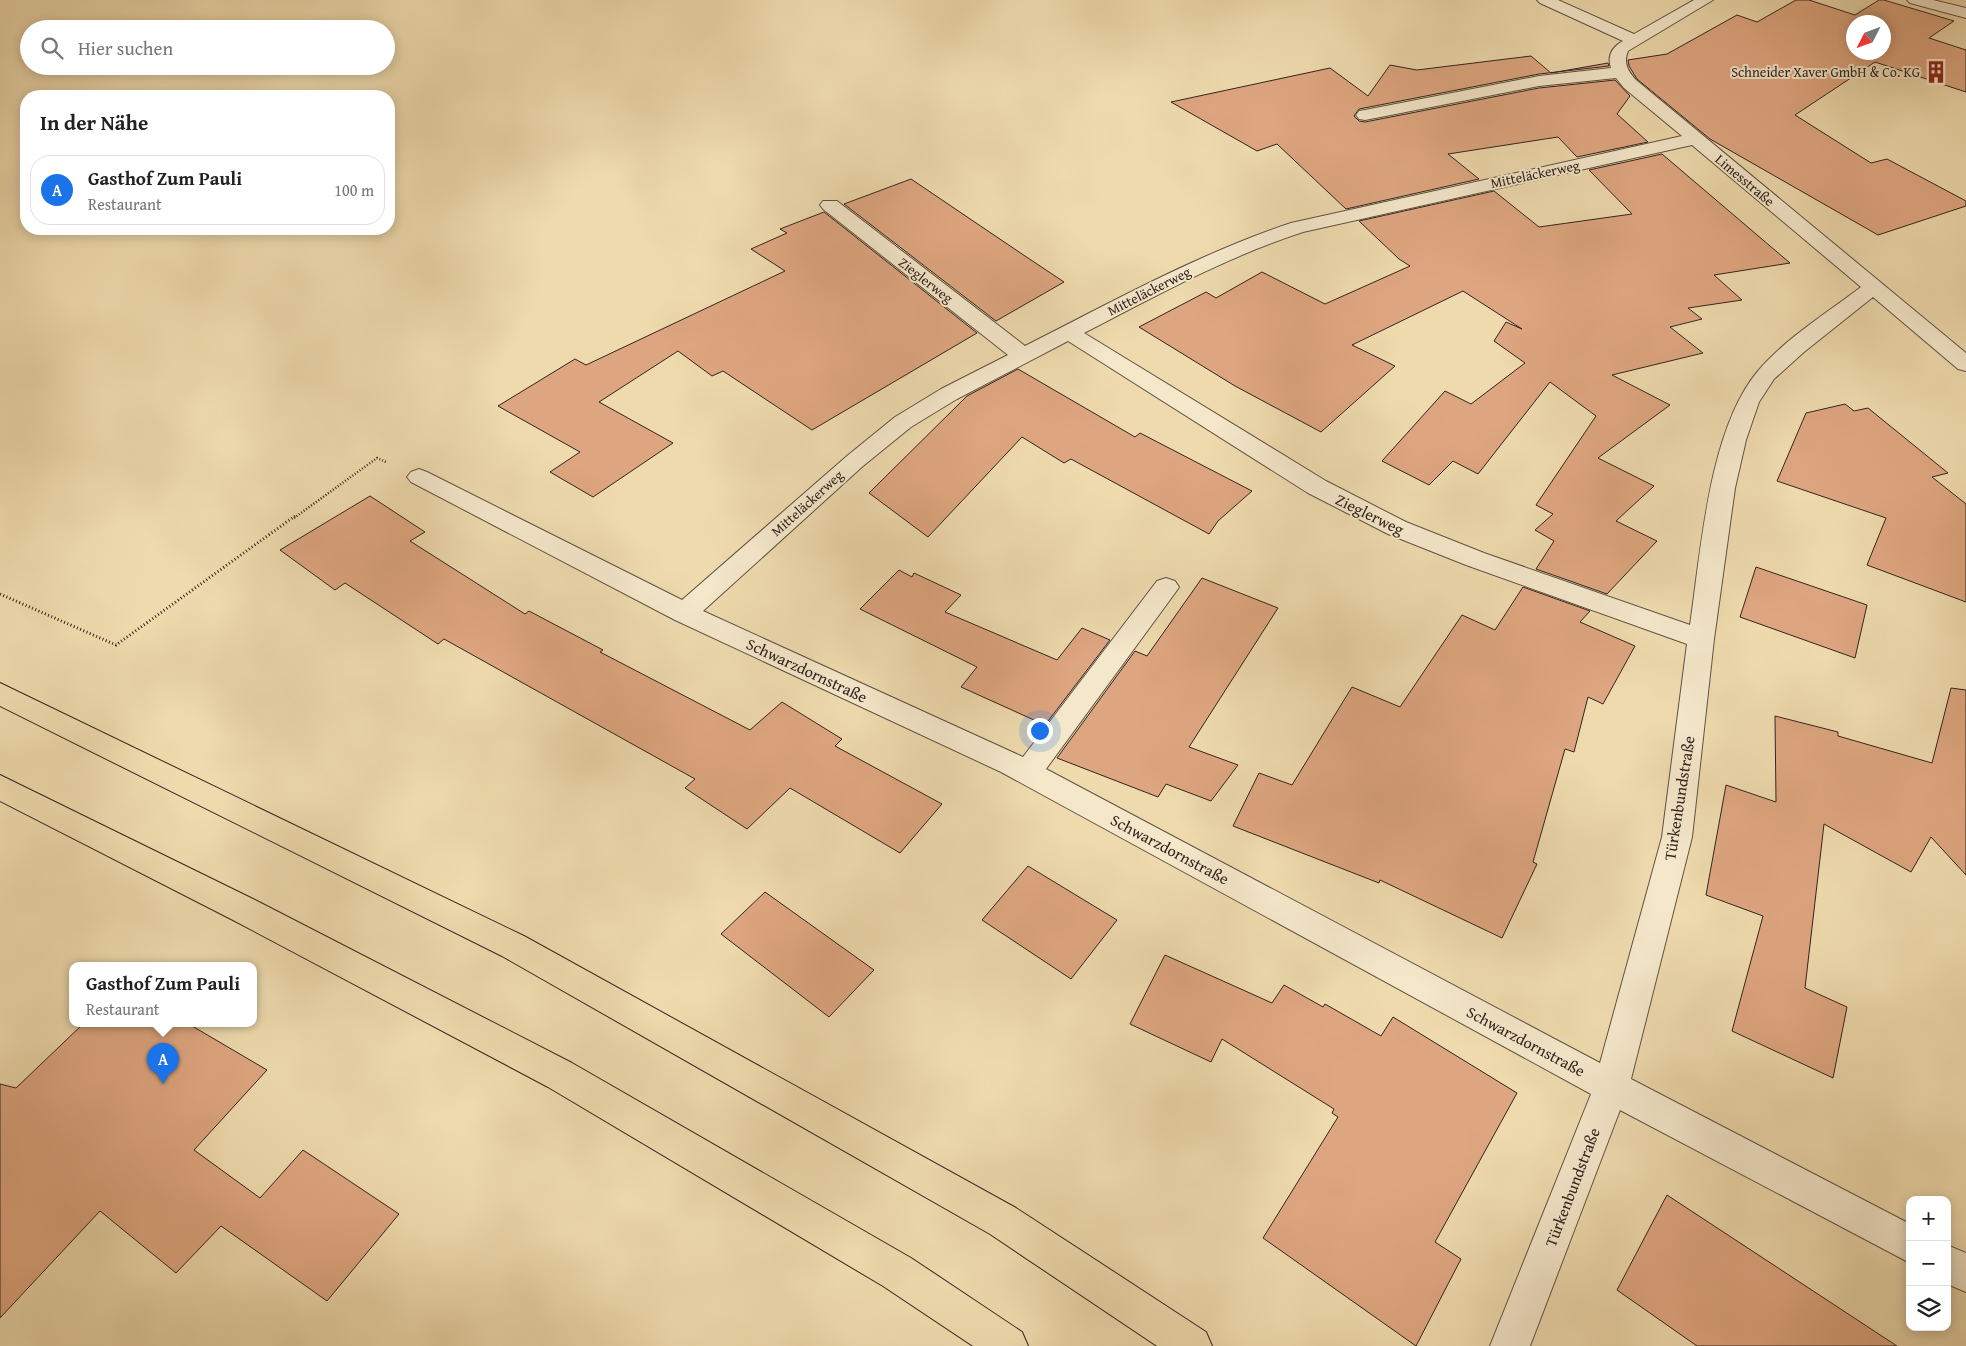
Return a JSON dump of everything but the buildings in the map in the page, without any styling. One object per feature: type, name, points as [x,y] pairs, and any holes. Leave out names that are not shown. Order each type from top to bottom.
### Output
[{"type":"highway","points":[[0,694],[513,946],[1003,1220],[1192,1346]]},
{"type":"highway","points":[[0,787],[244,910],[560,1075],[897,1272],[1008,1346]]},
{"type":"street","points":[[1545,0],[1634,40]]},
{"type":"street","points":[[1365,115],[1539,81],[1621,72],[1617,66],[1617,56],[1622,48],[1705,0]]},
{"type":"street","points":[[1914,0],[1966,13]]},
{"type":"street","name":"Limesstraße","points":[[1621,72],[1630,84],[1966,364]]},
{"type":"street","name":"Mitteläckerweg","points":[[684,613],[854,461],[903,422],[948,394],[1188,271],[1250,243],[1298,227],[1695,139]]},
{"type":"street","name":"Zieglerweg","points":[[830,205],[1022,355]]},
{"type":"street","name":"Türkenbundstraße","points":[[1510,1346],[1611,1087],[1676,837],[1701,639],[1723,488],[1734,440],[1748,402],[1766,375],[1796,347],[1874,287]]},
{"type":"street","name":"Zieglerweg","points":[[1068,332],[1316,487],[1397,528],[1475,559],[1701,639]]},
{"type":"street","name":"Schwarzdornstraße","points":[[419,477],[684,613],[1027,773],[1611,1087],[1906,1242]]},
{"type":"street","points":[[1027,773],[1166,587]]},
{"type":"street","points":[[1951,1266],[1966,1273]]},
{"type":"path","points":[[0,594],[116,645],[377,458],[419,477]]},
{"type":"place","name":"Schneider Xaver GmbH & Co. KG","points":[[1936,72]]},
{"type":"place","name":"Gasthof Zum Pauli","points":[[163,1084]]}]
